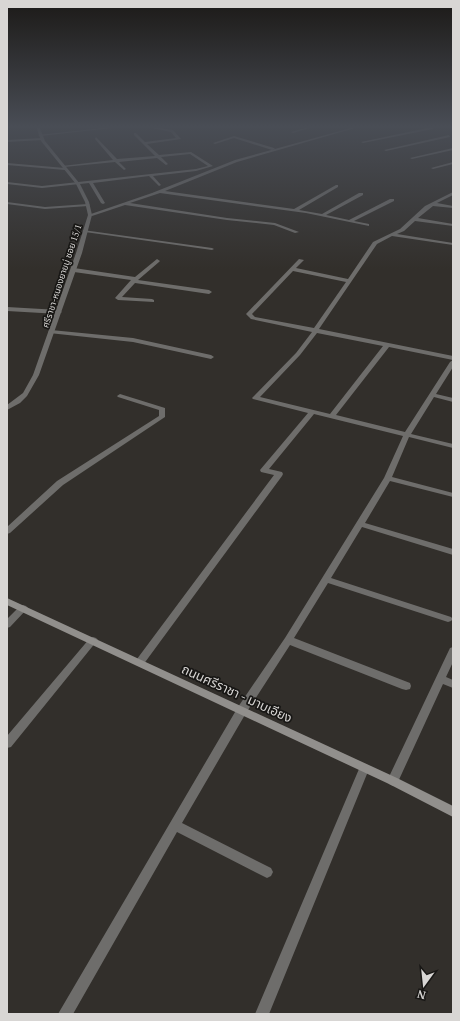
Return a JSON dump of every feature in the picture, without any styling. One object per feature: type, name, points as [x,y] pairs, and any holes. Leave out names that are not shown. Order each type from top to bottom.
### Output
[{"type":"main road","name":"ถนนศรีราชา - มาบเอียง","points":[[7,601],[140,662],[364,769],[393,781],[453,812]]},
{"type":"street","name":"ศรีราชา-หนองยายบู่ ซอย 15/1","points":[[8,407],[18,402],[29,391],[74,270],[90,215],[88,206],[78,184],[70,174]]},
{"type":"street","points":[[7,183],[42,188],[168,174]]},
{"type":"street","points":[[90,215],[160,192],[205,174]]},
{"type":"street","points":[[150,176],[159,185]]},
{"type":"street","points":[[91,183],[103,203]]},
{"type":"street","points":[[295,210],[336,186]]},
{"type":"street","points":[[160,192],[295,210],[367,225]]},
{"type":"street","points":[[453,193],[432,204],[402,230],[375,243],[298,354],[255,398],[453,446]]},
{"type":"street","points":[[323,215],[361,194]]},
{"type":"street","points":[[350,221],[392,200]]},
{"type":"street","points":[[7,203],[45,208],[88,206]]},
{"type":"street","points":[[126,203],[227,219],[275,224],[297,232]]},
{"type":"street","points":[[432,204],[453,207]]},
{"type":"street","points":[[414,219],[453,225]]},
{"type":"street","points":[[85,231],[212,249]]},
{"type":"street","points":[[392,235],[453,244]]},
{"type":"street","points":[[301,260],[249,314],[253,318],[453,358]]},
{"type":"street","points":[[152,301],[118,298],[135,280],[157,261]]},
{"type":"street","points":[[292,269],[349,281]]},
{"type":"street","points":[[74,270],[209,292]]},
{"type":"street","points":[[7,310],[59,312]]},
{"type":"street","points":[[52,332],[133,340],[211,357]]},
{"type":"street","points":[[331,417],[387,345]]},
{"type":"street","points":[[65,1014],[242,710],[288,640],[388,478],[407,434],[453,362]]},
{"type":"street","points":[[433,395],[453,400]]},
{"type":"street","points":[[7,531],[60,483],[162,417],[163,409],[120,396]]},
{"type":"street","points":[[140,662],[279,474],[264,470],[312,412]]},
{"type":"street","points":[[388,478],[453,495]]},
{"type":"street","points":[[360,524],[453,552]]},
{"type":"street","points":[[326,579],[448,619]]},
{"type":"street","points":[[7,625],[23,608]]},
{"type":"street","points":[[7,744],[93,640]]},
{"type":"street","points":[[288,640],[406,686]]},
{"type":"street","points":[[393,781],[453,652]]},
{"type":"street","points":[[440,679],[453,684]]},
{"type":"street","points":[[262,1014],[364,769]]},
{"type":"street","points":[[175,825],[267,872]]}]
